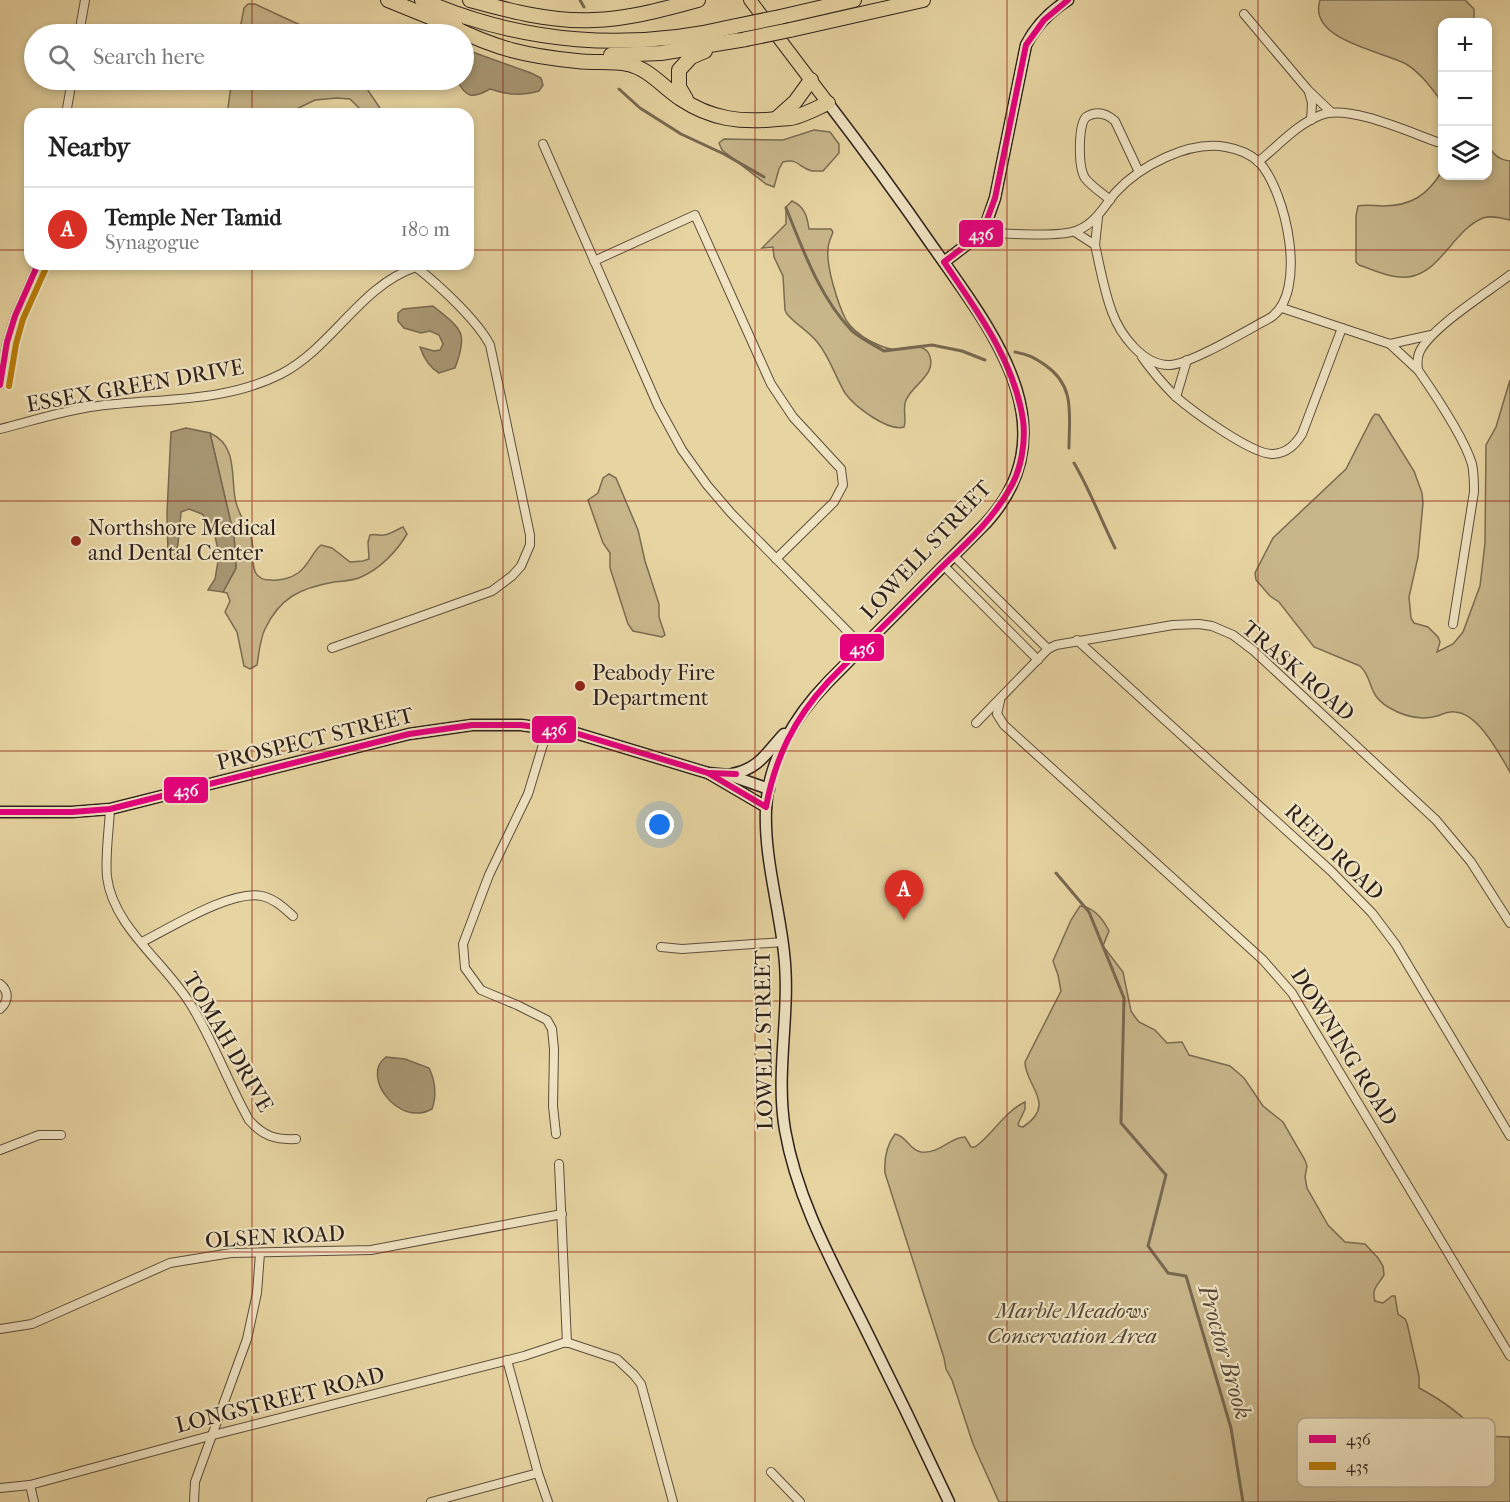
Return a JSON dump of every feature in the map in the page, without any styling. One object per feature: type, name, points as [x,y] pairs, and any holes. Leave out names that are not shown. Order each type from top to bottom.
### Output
[{"type":"highway","points":[[388,0],[445,24]]},
{"type":"highway","points":[[422,0],[503,28],[572,40],[608,42],[710,33],[854,0]]},
{"type":"highway","points":[[470,0],[524,14],[576,20],[604,20],[632,16],[698,0]]},
{"type":"highway","points":[[632,16],[660,0]]},
{"type":"highway","points":[[474,33],[518,46],[589,54],[661,53],[746,39],[923,0]]},
{"type":"highway","points":[[474,37],[495,47],[529,56],[626,64],[637,67],[689,103],[709,114],[730,120],[757,122],[794,117],[828,103]]},
{"type":"highway","points":[[689,103],[677,79],[684,63],[703,52],[746,39]]},
{"type":"highway","points":[[776,119],[795,102],[811,80]]},
{"type":"main road","name":"LOWELL STREET","points":[[750,0],[884,176],[990,331],[1009,365],[1019,397],[1024,432],[1018,469],[1004,500],[986,523],[817,693],[793,725],[781,749],[766,807],[768,845],[783,942],[787,986],[782,1110],[794,1172],[819,1237],[903,1404],[949,1502]]},
{"type":"main road","points":[[944,262],[982,233],[995,198],[1026,45],[1037,26],[1068,0]]},
{"type":"main road","name":"PROSPECT STREET","points":[[0,812],[72,812],[110,809],[431,730],[472,725],[548,728],[601,740],[708,773],[729,775],[769,789]]},
{"type":"main road","points":[[729,775],[750,769],[758,763],[793,725]]},
{"type":"main road","name":"PROSPECT STREET","points":[[708,773],[766,807]]},
{"type":"street","points":[[81,24],[85,0]]},
{"type":"street","points":[[1244,14],[1308,90],[1331,112]]},
{"type":"street","points":[[67,108],[70,90]]},
{"type":"street","points":[[1308,90],[1312,103],[1311,120]]},
{"type":"street","points":[[1258,162],[1311,120],[1331,112],[1354,113],[1437,142]]},
{"type":"street","points":[[1110,200],[1086,180],[1080,168],[1080,128],[1086,117],[1097,113],[1115,121],[1139,171]]},
{"type":"street","points":[[543,144],[658,406],[682,450],[719,500],[863,646]]},
{"type":"street","points":[[982,233],[1075,232],[1098,217],[1130,178],[1157,162],[1185,151],[1214,146],[1235,149],[1248,154],[1258,162],[1278,194],[1287,231],[1290,260],[1289,283],[1288,295],[1282,308],[1270,318],[1187,360],[1170,365],[1147,358],[1136,349]]},
{"type":"street","points":[[594,261],[694,215],[771,384],[793,417],[836,462],[843,477],[840,493],[834,502],[776,559]]},
{"type":"street","points":[[1098,217],[1095,245],[1113,315],[1136,349],[1176,397],[1255,450],[1273,454],[1281,452],[1291,448],[1302,434],[1342,328]]},
{"type":"street","points":[[1075,232],[1095,245]]},
{"type":"street","points":[[0,385],[11,328],[35,270]]},
{"type":"street","name":"ESSEX GREEN DRIVE","points":[[0,429],[98,406],[193,399],[280,375],[301,360],[386,282],[408,270]]},
{"type":"street","name":"ESSEX GREEN DRIVE","points":[[332,648],[492,591],[516,572],[530,545],[530,535],[490,345],[479,329],[419,270]]},
{"type":"street","points":[[1418,370],[1418,355],[1431,335],[1510,275]]},
{"type":"street","points":[[1282,308],[1390,344],[1418,370],[1462,442],[1472,464],[1474,492],[1453,624]]},
{"type":"street","points":[[1390,344],[1431,335]]},
{"type":"street","points":[[1176,397],[1187,360]]},
{"type":"street","points":[[954,556],[1048,649],[1000,701],[976,723]]},
{"type":"street","points":[[944,566],[1038,660]]},
{"type":"street","name":"TRASK ROAD","points":[[1048,649],[1077,640],[1186,624],[1212,626],[1233,635],[1436,820],[1471,862],[1510,923]]},
{"type":"street","name":"REED ROAD","points":[[1077,640],[1331,871],[1372,913],[1396,945],[1510,1136]]},
{"type":"street","name":"DOWNING ROAD","points":[[1000,701],[997,714],[1004,725],[1263,960],[1292,993],[1510,1356]]},
{"type":"street","points":[[548,728],[528,794],[489,875],[463,945],[465,968],[481,990],[547,1020],[552,1029],[555,1049],[553,1106],[556,1134]]},
{"type":"street","name":"TOMAH DRIVE","points":[[110,809],[106,860],[110,894],[120,916],[190,1004],[249,1120],[263,1134],[272,1138],[296,1139]]},
{"type":"street","points":[[142,942],[222,902],[243,895],[264,896],[276,901],[293,916]]},
{"type":"street","points":[[661,947],[682,949],[783,942]]},
{"type":"street","points":[[0,984],[4,987],[7,996],[0,1009]]},
{"type":"street","points":[[0,1150],[39,1135],[61,1135]]},
{"type":"street","points":[[559,1164],[567,1343],[617,1359],[641,1384],[673,1502]]},
{"type":"street","name":"OLSEN ROAD","points":[[0,1329],[32,1324],[170,1263],[231,1253],[371,1250],[562,1214]]},
{"type":"street","points":[[194,1502],[195,1482],[247,1339],[257,1293],[260,1253]]},
{"type":"street","name":"LONGSTREET ROAD","points":[[0,1488],[30,1485],[212,1435],[567,1343]]},
{"type":"street","points":[[507,1360],[548,1502]]},
{"type":"street","points":[[771,1472],[800,1502]]},
{"type":"street","points":[[431,1502],[538,1473]]},
{"type":"street","points":[[30,1485],[34,1502]]},
{"type":"green space","points":[[1320,0],[1465,0],[1474,9],[1474,18],[1438,18],[1438,97],[1406,64],[1365,49],[1335,34],[1325,25],[1319,14]]},
{"type":"green space","points":[[248,4],[255,4],[298,24],[241,24],[244,8]]},
{"type":"green space","points":[[231,90],[368,90],[380,108],[359,108],[350,99],[337,98],[315,100],[298,108],[228,108]]},
{"type":"green space","points":[[814,130],[830,132],[839,144],[839,153],[823,171],[808,170],[792,161],[783,162],[774,187],[766,184],[722,150],[719,143],[724,139],[783,140]]},
{"type":"green space","points":[[1492,151],[1496,156],[1510,161],[1510,220],[1496,217],[1483,218],[1463,232],[1438,260],[1419,274],[1396,277],[1359,265],[1356,262],[1358,206],[1402,204],[1425,193],[1437,179],[1492,180]]},
{"type":"green space","points":[[792,201],[805,212],[809,229],[831,229],[833,232],[828,247],[828,257],[833,285],[846,320],[856,332],[883,347],[896,349],[917,347],[926,350],[929,354],[931,361],[928,373],[906,400],[904,427],[897,428],[881,422],[863,411],[849,398],[818,343],[785,310],[783,276],[774,257],[773,247],[762,248],[786,224],[786,207]]},
{"type":"green space","points":[[1510,380],[1510,772],[1480,726],[1464,714],[1450,712],[1430,717],[1411,717],[1381,702],[1360,666],[1314,647],[1279,602],[1270,596],[1256,580],[1255,573],[1273,538],[1346,469],[1372,418],[1375,414],[1379,415],[1414,471],[1422,493],[1418,557],[1409,597],[1411,618],[1414,623],[1428,627],[1438,637],[1440,642],[1437,652],[1453,644],[1463,632],[1480,586],[1485,543],[1486,445],[1496,427]]},
{"type":"green space","points":[[210,433],[219,438],[229,453],[236,504],[252,541],[255,572],[263,579],[278,580],[295,575],[302,570],[321,545],[332,548],[350,562],[363,561],[369,559],[370,535],[387,534],[403,527],[407,534],[387,559],[368,574],[355,579],[311,587],[285,602],[277,609],[265,629],[257,665],[250,669],[244,666],[237,632],[225,612],[230,601],[227,593],[223,592],[236,568],[234,536]]},
{"type":"green space","points":[[609,474],[616,478],[638,530],[659,604],[659,617],[665,635],[662,637],[633,631],[628,624],[610,568],[610,553],[603,543],[588,500],[598,493],[603,478]]},
{"type":"green space","name":"Marble Meadows Conservation Area","points":[[1080,906],[1097,914],[1104,922],[1109,931],[1103,946],[1123,972],[1131,1011],[1139,1022],[1155,1030],[1167,1043],[1182,1042],[1189,1055],[1230,1066],[1244,1078],[1263,1106],[1283,1122],[1305,1160],[1307,1188],[1328,1225],[1345,1242],[1365,1244],[1383,1266],[1384,1275],[1377,1284],[1375,1301],[1383,1303],[1395,1296],[1398,1314],[1407,1323],[1419,1376],[1419,1388],[1464,1418],[1297,1418],[1297,1487],[1495,1487],[1495,1436],[1510,1437],[1510,1502],[999,1502],[973,1444],[952,1380],[946,1369],[885,1173],[885,1158],[895,1134],[921,1152],[934,1150],[965,1137],[971,1147],[975,1147],[1011,1111],[1025,1102],[1025,1109],[1018,1124],[1023,1127],[1033,1119],[1038,1111],[1039,1103],[1026,1071],[1025,1062],[1061,991],[1053,961],[1071,920]]},
{"type":"shaded area","points":[[474,53],[531,73],[541,78],[543,85],[539,91],[526,94],[509,94],[490,89],[474,95],[463,90],[474,90]]},
{"type":"shaded area","points":[[433,306],[456,326],[462,338],[455,368],[439,373],[427,362],[420,347],[434,351],[440,350],[443,344],[439,335],[430,331],[421,333],[404,328],[398,321],[398,313],[403,309]]},
{"type":"shaded area","points":[[186,428],[210,433],[234,536],[236,568],[223,592],[208,590],[215,579],[219,555],[213,526],[202,514],[189,509],[181,512],[175,555],[168,555],[167,512],[171,432]]},
{"type":"shaded area","points":[[386,1057],[405,1059],[429,1068],[435,1088],[432,1109],[419,1113],[407,1111],[396,1106],[386,1097],[377,1075],[379,1065]]},
{"type":"waterway","name":"Proctor Brook","points":[[580,0],[584,7]]},
{"type":"waterway","name":"Proctor Brook","points":[[619,89],[640,108],[681,134],[724,154],[764,177]]},
{"type":"waterway","name":"Proctor Brook","points":[[786,208],[822,289],[852,331],[884,351],[932,345],[962,351],[985,360]]},
{"type":"waterway","name":"Proctor Brook","points":[[1015,352],[1035,358],[1055,373],[1062,382],[1069,402],[1069,448]]},
{"type":"waterway","name":"Proctor Brook","points":[[1074,463],[1115,548]]},
{"type":"waterway","name":"Proctor Brook","points":[[1056,873],[1089,912],[1124,998],[1121,1123],[1166,1175],[1148,1246],[1168,1273],[1186,1276],[1231,1428],[1243,1502]]},
{"type":"transit line","name":"436","points":[[708,773],[766,807],[781,756],[805,710],[828,682],[976,533],[1002,502],[1013,482],[1022,456],[1024,438],[1023,420],[1012,377],[992,337],[944,262],[982,233],[995,198],[1026,45],[1044,20],[1068,0]]},
{"type":"transit line","name":"436","points":[[0,385],[7,342],[15,316],[35,270]]},
{"type":"transit line","name":"435","points":[[9,386],[23,319],[45,270]]},
{"type":"transit line","name":"436","points":[[0,812],[72,812],[110,809],[409,734],[472,725],[521,725],[572,732],[708,773],[736,774]]},
{"type":"place","name":"Northshore Medical and Dental Center","points":[[76,541]]},
{"type":"place","name":"Peabody Fire Department","points":[[580,686]]},
{"type":"place","name":"Temple Ner Tamid","points":[[904,920]]}]
